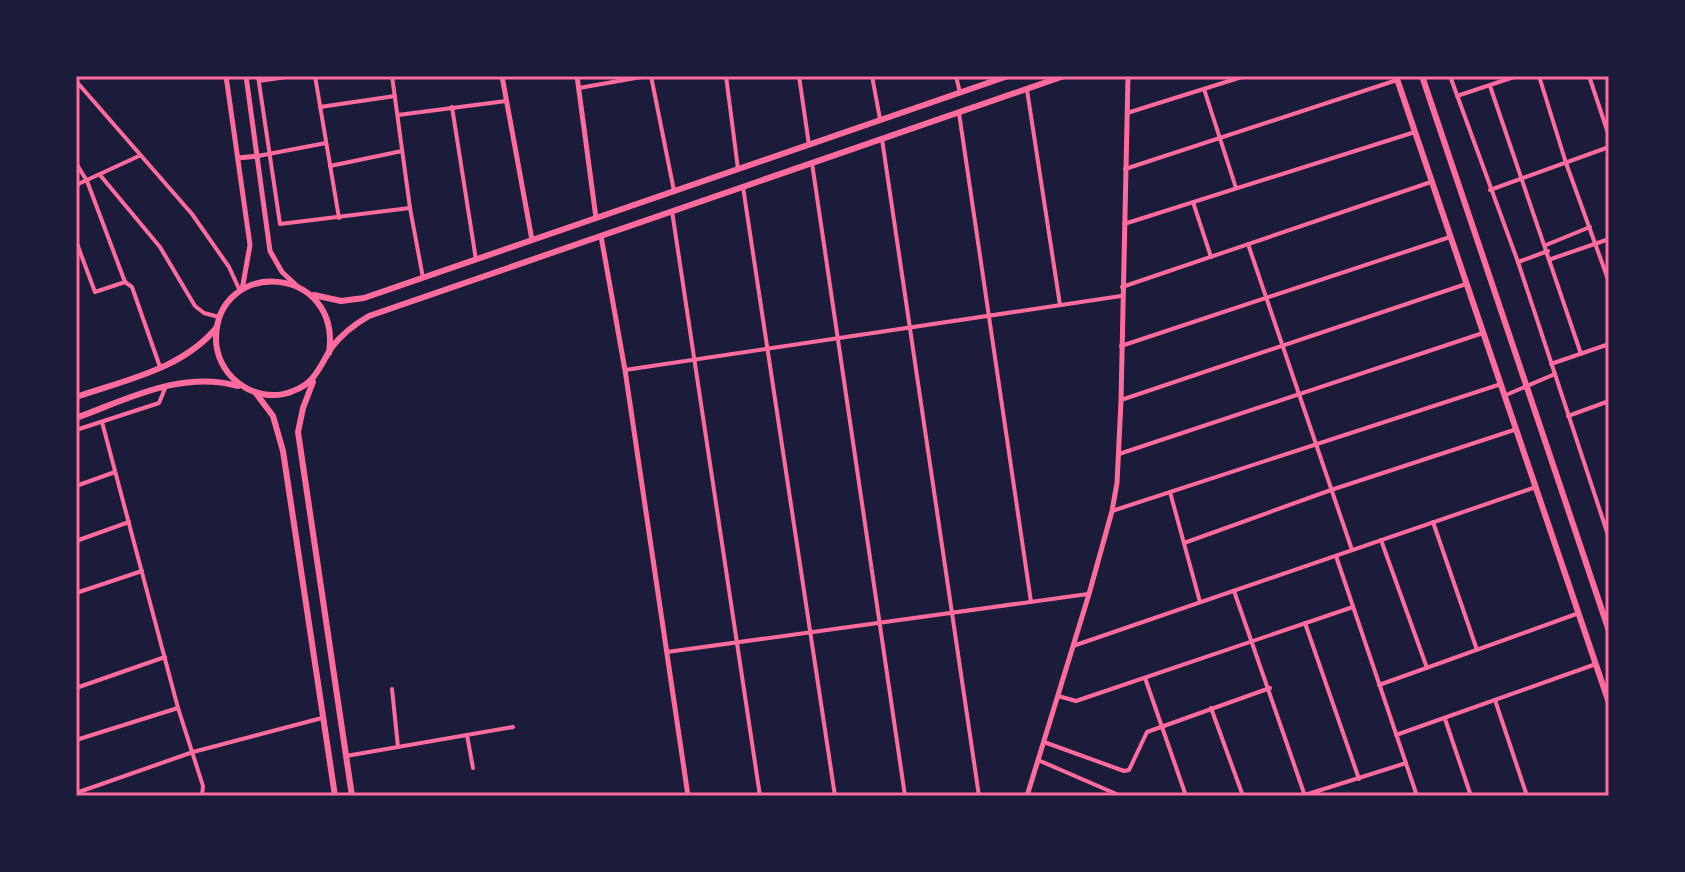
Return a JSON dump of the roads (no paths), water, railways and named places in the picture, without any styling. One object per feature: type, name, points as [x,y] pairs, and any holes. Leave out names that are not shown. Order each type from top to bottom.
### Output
[{"type":"main road","points":[[244,388],[224,368],[216,341],[217,327],[225,307],[252,285],[275,280],[333,301],[357,300],[1008,76]]},
{"type":"main road","points":[[352,796],[298,432],[303,408],[318,374],[346,331],[369,316],[1064,76]]},
{"type":"main road","points":[[1422,76],[1609,631]]},
{"type":"main road","points":[[1396,78],[1609,703]]},
{"type":"main road","points":[[918,107],[923,124]]},
{"type":"main road","points":[[718,176],[711,188],[719,194]]},
{"type":"main road","points":[[700,182],[707,187],[708,198]]},
{"type":"main road","points":[[311,294],[326,315],[330,327],[329,353]]},
{"type":"main road","points":[[76,397],[160,367],[194,350],[217,327]]},
{"type":"main road","points":[[76,418],[167,386],[206,380],[282,395],[308,384],[318,374]]},
{"type":"main road","points":[[255,392],[273,416],[281,439],[335,796]]},
{"type":"main road","points":[[316,671],[333,669]]},
{"type":"street","points":[[226,76],[250,245],[241,291]]},
{"type":"street","points":[[246,76],[270,251],[282,272],[297,286]]},
{"type":"street","points":[[293,76],[258,79],[280,224],[410,208]]},
{"type":"street","points":[[315,76],[339,218]]},
{"type":"street","points":[[392,76],[423,278]]},
{"type":"street","points":[[502,76],[532,240]]},
{"type":"street","points":[[577,76],[596,218]]},
{"type":"street","points":[[579,88],[649,76],[674,191]]},
{"type":"street","points":[[726,76],[738,169]]},
{"type":"street","points":[[799,76],[809,145]]},
{"type":"street","points":[[872,76],[880,119]]},
{"type":"street","points":[[956,76],[960,93]]},
{"type":"street","points":[[1027,796],[1112,511],[1121,401],[1128,76]]},
{"type":"street","points":[[1127,113],[1245,76]]},
{"type":"street","points":[[1450,76],[1518,262],[1609,538]]},
{"type":"street","points":[[1457,96],[1517,76]]},
{"type":"street","points":[[1539,76],[1566,163],[1609,282]]},
{"type":"street","points":[[1589,76],[1609,136]]},
{"type":"street","points":[[1125,169],[1396,78]]},
{"type":"street","points":[[76,81],[192,214],[229,267],[241,291]]},
{"type":"street","points":[[1490,86],[1581,354]]},
{"type":"street","points":[[1027,89],[1060,305]]},
{"type":"street","points":[[1204,89],[1236,188]]},
{"type":"street","points":[[320,107],[395,96]]},
{"type":"street","points":[[398,115],[506,101]]},
{"type":"street","points":[[452,107],[476,260]]},
{"type":"street","points":[[959,112],[1031,602]]},
{"type":"street","points":[[1124,224],[1415,131]]},
{"type":"street","points":[[882,139],[979,796]]},
{"type":"street","points":[[238,158],[327,143]]},
{"type":"street","points":[[1490,190],[1609,147]]},
{"type":"street","points":[[330,166],[402,151]]},
{"type":"street","points":[[76,185],[140,156]]},
{"type":"street","points":[[76,163],[87,181],[125,282],[132,287],[160,367]]},
{"type":"street","points":[[812,163],[905,796]]},
{"type":"street","points":[[100,175],[160,247],[195,306],[204,313],[220,317]]},
{"type":"street","points":[[1122,287],[1433,182]]},
{"type":"street","points":[[743,187],[835,796]]},
{"type":"street","points":[[1193,202],[1211,257]]},
{"type":"street","points":[[672,211],[760,796]]},
{"type":"street","points":[[1546,245],[1590,227]]},
{"type":"street","points":[[601,235],[625,370],[688,796]]},
{"type":"street","points":[[1121,346],[1452,237]]},
{"type":"street","points":[[1551,259],[1609,239]]},
{"type":"street","points":[[76,241],[95,292],[125,282]]},
{"type":"street","points":[[1248,244],[1352,550]]},
{"type":"street","points":[[1518,262],[1548,251]]},
{"type":"street","points":[[1121,401],[1468,284]]},
{"type":"street","points":[[625,370],[1121,296]]},
{"type":"street","points":[[1119,454],[1483,333]]},
{"type":"street","points":[[1551,364],[1609,344]]},
{"type":"street","points":[[1506,395],[1555,374]]},
{"type":"street","points":[[1112,511],[1502,384]]},
{"type":"street","points":[[76,430],[159,403],[167,386]]},
{"type":"street","points":[[1568,416],[1609,401]]},
{"type":"street","points":[[102,422],[178,708],[203,786],[202,796]]},
{"type":"street","points":[[1184,543],[1331,490],[1517,429]]},
{"type":"street","points":[[76,486],[115,472]]},
{"type":"street","points":[[1073,646],[1536,487]]},
{"type":"street","points":[[1170,492],[1200,603]]},
{"type":"street","points":[[76,541],[129,522]]},
{"type":"street","points":[[1433,522],[1477,650]]},
{"type":"street","points":[[1381,540],[1427,668]]},
{"type":"street","points":[[1336,556],[1417,796]]},
{"type":"street","points":[[76,593],[143,571]]},
{"type":"street","points":[[1234,591],[1305,796],[1406,763]]},
{"type":"street","points":[[667,652],[1089,594]]},
{"type":"street","points":[[1058,696],[1076,701],[1353,607]]},
{"type":"street","points":[[1379,685],[1579,613]]},
{"type":"street","points":[[1305,623],[1359,779]]},
{"type":"street","points":[[76,688],[165,657]]},
{"type":"street","points":[[1396,735],[1596,664]]},
{"type":"street","points":[[1145,678],[1184,795]]},
{"type":"street","points":[[1044,742],[1124,771],[1129,770],[1144,735],[1162,725],[1270,688]]},
{"type":"street","points":[[392,689],[398,747]]},
{"type":"street","points":[[1495,700],[1527,796]]},
{"type":"street","points":[[76,740],[178,708]]},
{"type":"street","points":[[1211,708],[1243,796]]},
{"type":"street","points":[[76,793],[193,752],[323,717]]},
{"type":"street","points":[[1445,718],[1471,796]]},
{"type":"street","points":[[346,756],[513,727]]},
{"type":"street","points":[[467,735],[473,768]]},
{"type":"street","points":[[1038,760],[1121,796]]}]
